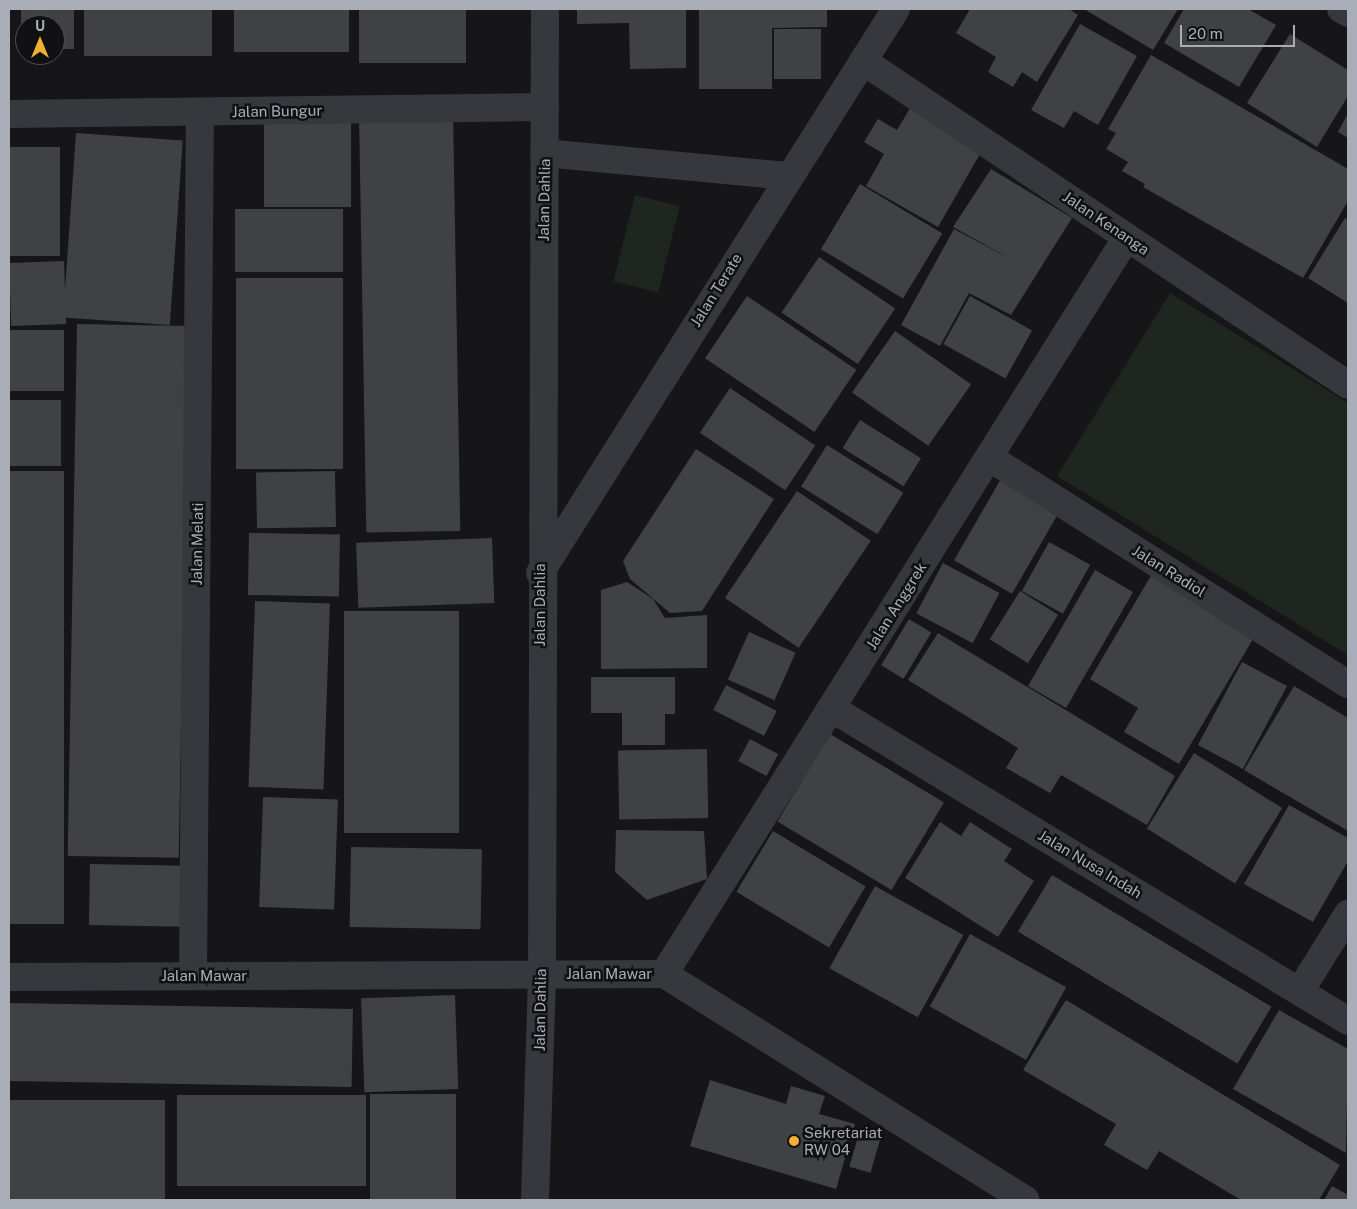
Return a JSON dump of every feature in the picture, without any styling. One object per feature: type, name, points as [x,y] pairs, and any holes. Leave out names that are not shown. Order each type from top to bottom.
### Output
[{"type":"street","name":"Jalan Dahlia","points":[[535,1200],[542,974],[540,573],[546,107],[545,9]]},
{"type":"street","name":"Jalan Terate","points":[[540,573],[787,176],[896,9]]},
{"type":"street","points":[[1341,9],[1348,13]]},
{"type":"street","name":"Jalan Kenanga","points":[[863,61],[1348,385]]},
{"type":"street","name":"Jalan Bungur","points":[[9,114],[546,107]]},
{"type":"street","name":"Jalan Melati","points":[[193,976],[200,112]]},
{"type":"street","points":[[544,153],[787,176]]},
{"type":"street","name":"Jalan Anggrek","points":[[664,974],[990,458],[1127,237]]},
{"type":"street","name":"Jalan Radiol","points":[[990,458],[1348,684]]},
{"type":"street","name":"Jalan Nusa Indah","points":[[831,708],[1348,1021]]},
{"type":"street","points":[[1300,991],[1348,914]]},
{"type":"street","name":"Jalan Mawar","points":[[9,976],[664,974],[1025,1200]]},
{"type":"shaded area","points":[[635,195],[680,206],[658,292],[613,281]]},
{"type":"shaded area","points":[[1170,293],[1348,403],[1348,655],[1057,476]]},
{"type":"building","points":[[21,9],[74,9],[74,49],[65,49],[65,15],[21,15]]},
{"type":"building","points":[[84,9],[212,9],[212,56],[84,56]]},
{"type":"building","points":[[234,9],[349,9],[349,52],[234,52]]},
{"type":"building","points":[[359,9],[466,9],[466,63],[359,63]]},
{"type":"building","points":[[577,9],[686,9],[686,68],[630,69],[629,23],[577,24]]},
{"type":"building","points":[[699,9],[827,9],[827,27],[772,28],[772,89],[699,89]]},
{"type":"building","points":[[970,9],[1069,9],[1078,15],[1037,82],[1022,72],[1013,87],[988,72],[996,57],[956,33]]},
{"type":"building","points":[[1084,9],[1178,9],[1153,50]]},
{"type":"building","points":[[1184,9],[1248,9],[1276,25],[1239,87],[1164,43]]},
{"type":"building","points":[[1080,24],[1137,56],[1098,125],[1074,111],[1064,128],[1031,110]]},
{"type":"building","points":[[774,29],[821,29],[821,79],[774,79]]},
{"type":"building","points":[[1290,34],[1348,70],[1348,96],[1317,147],[1247,103]]},
{"type":"building","points":[[1151,55],[1348,169],[1348,201],[1303,278],[1143,187],[1145,184],[1122,171],[1128,162],[1106,149],[1116,133],[1108,129]]},
{"type":"building","points":[[912,105],[984,147],[938,227],[866,186],[884,154],[864,142],[878,119],[897,130]]},
{"type":"building","points":[[453,113],[460,531],[366,533],[359,115]]},
{"type":"building","points":[[1348,113],[1348,138],[1338,132]]},
{"type":"building","points":[[264,123],[351,123],[351,207],[264,207]]},
{"type":"building","points":[[76,133],[183,140],[170,325],[63,318]]},
{"type":"building","points":[[9,147],[60,147],[60,256],[9,256]]},
{"type":"building","points":[[991,169],[1072,218],[1011,315],[969,293],[940,346],[901,325],[954,229],[1016,262],[953,227]]},
{"type":"building","points":[[860,184],[942,233],[903,299],[821,249]]},
{"type":"building","points":[[235,209],[343,209],[343,272],[235,272]]},
{"type":"building","points":[[1345,218],[1348,220],[1348,303],[1308,278]]},
{"type":"building","points":[[819,257],[895,308],[858,364],[782,313]]},
{"type":"building","points":[[64,261],[66,324],[11,326],[9,263]]},
{"type":"building","points":[[236,278],[343,278],[343,469],[236,469]]},
{"type":"building","points":[[747,296],[856,370],[814,432],[705,358]]},
{"type":"building","points":[[970,296],[1032,330],[1005,379],[943,344]]},
{"type":"building","points":[[77,324],[188,326],[179,858],[68,856]]},
{"type":"building","points":[[9,330],[64,330],[64,391],[9,391]]},
{"type":"building","points":[[895,331],[971,384],[928,446],[852,392]]},
{"type":"building","points":[[730,388],[815,446],[785,490],[700,433]]},
{"type":"building","points":[[9,400],[61,400],[61,466],[9,466]]},
{"type":"building","points":[[860,420],[921,458],[904,486],[843,448]]},
{"type":"building","points":[[827,445],[903,493],[877,534],[801,487]]},
{"type":"building","points":[[696,449],[774,499],[702,611],[670,613],[630,579],[623,561]]},
{"type":"building","points":[[9,471],[64,471],[64,924],[9,924]]},
{"type":"building","points":[[335,471],[336,527],[257,528],[256,472]]},
{"type":"building","points":[[1002,477],[1060,510],[1012,594],[954,560]]},
{"type":"building","points":[[797,491],[871,541],[799,648],[725,598]]},
{"type":"building","points":[[249,533],[340,535],[339,597],[248,595]]},
{"type":"building","points":[[492,538],[494,603],[358,608],[356,543]]},
{"type":"building","points":[[1049,542],[1090,565],[1063,614],[1022,591]]},
{"type":"building","points":[[943,563],[1000,593],[973,643],[916,613]]},
{"type":"building","points":[[1095,570],[1133,592],[1066,708],[1028,686]]},
{"type":"building","points":[[1152,574],[1256,634],[1179,764],[1124,732],[1138,708],[1090,679]]},
{"type":"building","points":[[627,582],[653,599],[665,618],[707,615],[707,668],[601,669],[601,590]]},
{"type":"building","points":[[1020,591],[1058,615],[1028,663],[990,639]]},
{"type":"building","points":[[255,601],[330,604],[323,790],[249,787]]},
{"type":"building","points":[[344,611],[459,611],[459,833],[344,833]]},
{"type":"building","points":[[909,619],[931,632],[903,679],[881,665]]},
{"type":"building","points":[[749,632],[796,653],[774,700],[728,680]]},
{"type":"building","points":[[938,633],[1175,776],[1147,825],[1061,775],[1050,793],[1006,768],[1018,748],[908,680]]},
{"type":"building","points":[[1242,662],[1287,686],[1243,769],[1198,745]]},
{"type":"building","points":[[591,677],[675,677],[675,714],[665,714],[665,745],[622,745],[622,713],[591,713]]},
{"type":"building","points":[[726,685],[777,711],[764,736],[713,710]]},
{"type":"building","points":[[1294,686],[1348,718],[1348,831],[1244,770]]},
{"type":"building","points":[[830,734],[944,803],[891,890],[777,821]]},
{"type":"building","points":[[750,739],[778,754],[767,776],[738,761]]},
{"type":"building","points":[[707,749],[708,818],[619,820],[618,751]]},
{"type":"building","points":[[1194,753],[1282,808],[1235,884],[1147,828]]},
{"type":"building","points":[[263,797],[338,800],[334,910],[259,907]]},
{"type":"building","points":[[1289,805],[1348,838],[1348,861],[1313,922],[1244,884]]},
{"type":"building","points":[[940,822],[961,836],[970,822],[1012,849],[1004,861],[1034,881],[998,937],[905,878]]},
{"type":"building","points":[[616,830],[704,831],[707,879],[647,900],[615,872]]},
{"type":"building","points":[[773,831],[866,887],[829,947],[736,892]]},
{"type":"building","points":[[351,847],[482,849],[481,929],[350,927]]},
{"type":"building","points":[[90,864],[186,866],[185,927],[89,925]]},
{"type":"building","points":[[1052,875],[1271,1007],[1237,1063],[1018,932]]},
{"type":"building","points":[[875,886],[963,935],[918,1017],[829,968]]},
{"type":"building","points":[[970,934],[1066,987],[1026,1060],[930,1007]]},
{"type":"building","points":[[455,995],[458,1089],[364,1092],[361,998]]},
{"type":"building","points":[[1066,1000],[1340,1165],[1319,1200],[1241,1200],[1159,1151],[1147,1170],[1104,1145],[1116,1124],[1023,1070]]},
{"type":"building","points":[[9,1003],[353,1009],[352,1087],[9,1081]]},
{"type":"building","points":[[1279,1010],[1348,1049],[1346,1153],[1233,1089]]},
{"type":"building","name":"Sekretariat RW 04","points":[[710,1080],[786,1104],[791,1086],[825,1096],[819,1114],[855,1124],[836,1189],[690,1146]]},
{"type":"building","points":[[370,1094],[456,1094],[456,1200],[370,1200]]},
{"type":"building","points":[[177,1095],[366,1095],[366,1186],[177,1186]]},
{"type":"building","points":[[9,1100],[165,1100],[165,1200],[9,1200]]},
{"type":"building","points":[[859,1133],[880,1139],[871,1173],[849,1167]]},
{"type":"building","points":[[1332,1186],[1348,1195],[1348,1200],[1324,1200]]},
{"type":"place","name":"Sekretariat RW 04","points":[[794,1141]]}]
